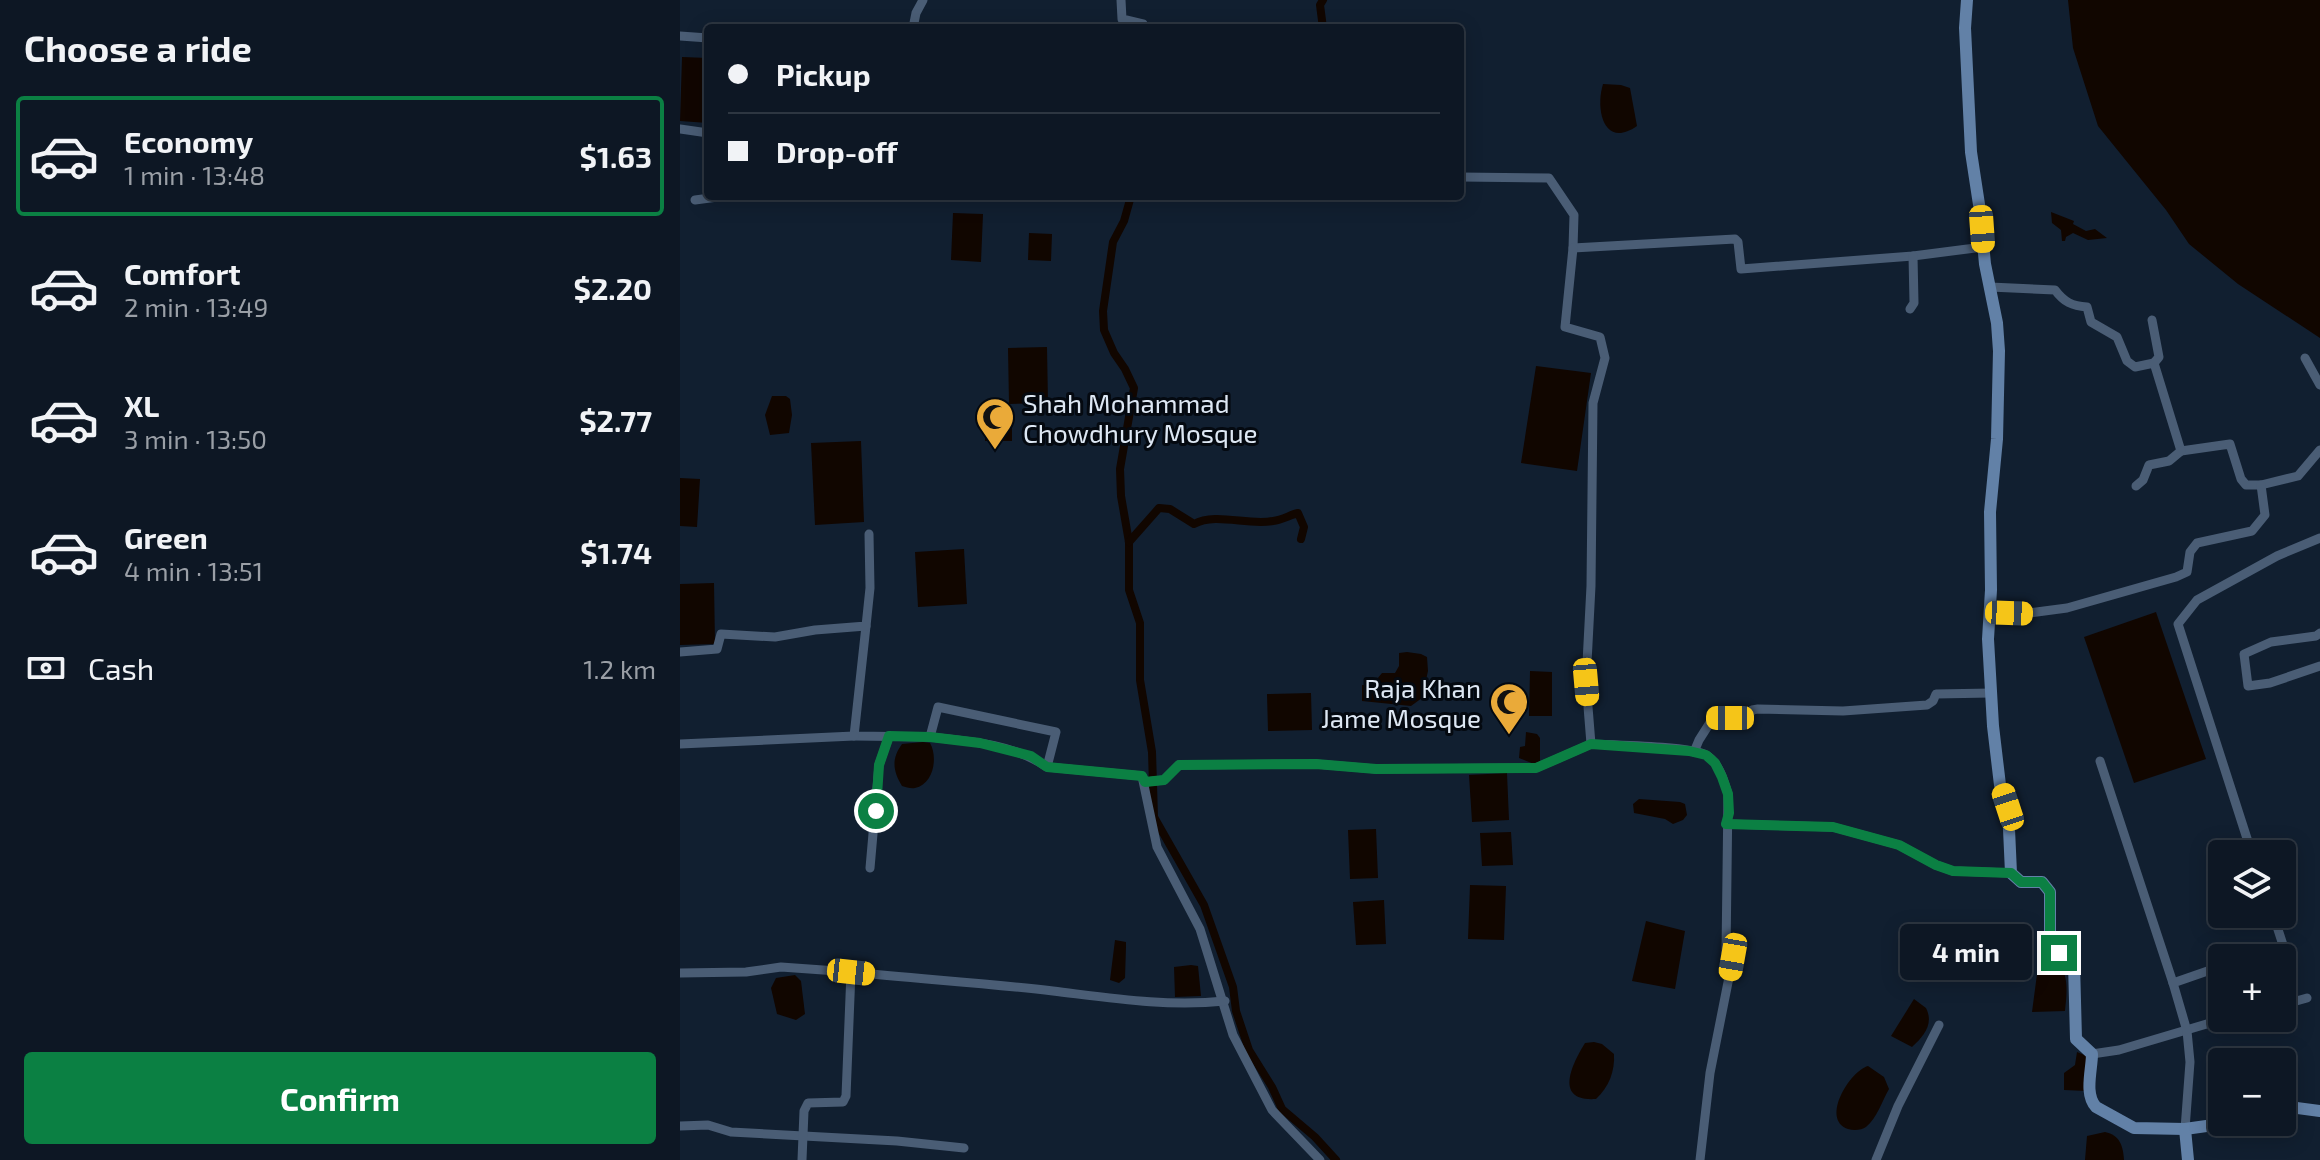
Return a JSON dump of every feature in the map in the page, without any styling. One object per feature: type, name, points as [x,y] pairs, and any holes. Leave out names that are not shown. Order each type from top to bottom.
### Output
[{"type":"street","points":[[914,24],[923,0]]},
{"type":"street","points":[[1121,0],[1122,19],[1143,24]]},
{"type":"street","points":[[1967,0],[1965,28],[1971,152],[1999,351],[1997,439],[1990,512],[1988,639],[2000,785],[2008,807],[2011,873]]},
{"type":"street","points":[[680,36],[704,38]]},
{"type":"street","points":[[680,129],[704,132]]},
{"type":"street","points":[[1464,177],[1549,178],[1574,215],[1565,327],[1600,337],[1605,358],[1593,403],[1591,586],[1586,682],[1591,744]]},
{"type":"street","points":[[695,200],[704,199]]},
{"type":"street","points":[[1573,248],[1730,238],[1738,242],[1741,269],[1913,256],[1983,247]]},
{"type":"street","points":[[1910,309],[1914,303],[1913,256]]},
{"type":"street","points":[[1990,287],[2055,290],[2063,300],[2087,307],[2091,322],[2117,337],[2127,361],[2135,367],[2154,363],[2159,357],[2152,320]]},
{"type":"street","points":[[2305,358],[2320,385]]},
{"type":"street","points":[[2154,363],[2181,451]]},
{"type":"street","points":[[2136,486],[2143,480],[2149,465],[2169,461],[2181,451],[2230,444],[2241,479],[2246,485],[2261,485],[2298,476],[2320,450]]},
{"type":"street","points":[[1990,612],[2029,613],[2067,608],[2187,572],[2190,552],[2197,543],[2252,531],[2265,515],[2261,485]]},
{"type":"street","points":[[854,736],[870,588],[869,534]]},
{"type":"street","points":[[2247,840],[2178,624],[2197,600],[2277,556],[2320,538]]},
{"type":"street","points":[[680,652],[717,649],[721,634],[775,637],[866,626]]},
{"type":"street","points":[[2320,633],[2271,642],[2244,654],[2248,686],[2270,683],[2320,666]]},
{"type":"street","points":[[1694,752],[1713,718],[1747,718],[1752,710],[1843,711],[1927,705],[1936,694],[1991,693]]},
{"type":"street","points":[[930,737],[938,707],[1056,732],[1047,767]]},
{"type":"street","points":[[680,744],[854,736],[930,737],[1015,751],[1031,756],[1047,767],[1142,776],[1157,847],[1195,918],[1225,1001],[1233,1035],[1272,1110],[1320,1160]]},
{"type":"street","points":[[870,868],[879,765],[889,736]]},
{"type":"street","points":[[1145,782],[1164,780],[1179,765],[1536,768],[1591,744],[1706,755],[1715,763],[1728,794],[1726,953],[1733,957],[1710,1073],[1700,1160]]},
{"type":"street","points":[[2100,761],[2187,1031],[2190,1062],[2185,1129],[2188,1160]]},
{"type":"street","points":[[1726,824],[1833,827],[1899,845],[1953,871],[2011,873],[2021,882],[2042,882],[2050,892],[2050,947],[2074,963],[2076,1039],[2092,1054]]},
{"type":"street","points":[[680,973],[746,972],[781,967],[1051,991],[1133,1002],[1225,1001]]},
{"type":"street","points":[[2173,983],[2208,971]]},
{"type":"street","points":[[802,1160],[804,1111],[808,1103],[843,1102],[846,1096],[851,972]]},
{"type":"street","points":[[2296,1001],[2307,998]]},
{"type":"street","points":[[2092,1054],[2119,1050],[2208,1024]]},
{"type":"street","points":[[1876,1160],[1939,1025]]},
{"type":"street","points":[[2092,1054],[2089,1092],[2096,1107],[2134,1128],[2185,1129],[2208,1126]]},
{"type":"street","points":[[2296,1108],[2320,1111]]},
{"type":"street","points":[[680,1126],[708,1125],[731,1132],[964,1148]]},
{"type":"shaded area","points":[[2068,0],[2320,0],[2320,338],[2238,284],[2189,244],[2166,210],[2098,126],[2073,48]]},
{"type":"shaded area","points":[[682,57],[704,58],[704,123],[680,121]]},
{"type":"shaded area","points":[[1603,84],[1630,88],[1637,126],[1626,132],[1610,130],[1600,105]]},
{"type":"shaded area","points":[[2051,212],[2074,221],[2073,224],[2086,231],[2095,229],[2107,238],[2088,240],[2073,233],[2062,241],[2061,230],[2052,223]]},
{"type":"shaded area","points":[[953,213],[983,214],[981,262],[951,260]]},
{"type":"shaded area","points":[[1029,233],[1052,234],[1051,261],[1028,260]]},
{"type":"shaded area","points":[[1047,347],[1048,403],[1009,404],[1008,348]]},
{"type":"shaded area","points":[[1536,366],[1591,373],[1577,471],[1521,463]]},
{"type":"shaded area","points":[[772,396],[790,399],[792,415],[789,433],[770,435],[765,415]]},
{"type":"shaded area","points":[[985,413],[1012,413],[1012,441],[985,441]]},
{"type":"shaded area","points":[[861,441],[864,522],[815,525],[811,443]]},
{"type":"shaded area","points":[[680,478],[700,479],[697,527],[680,526]]},
{"type":"shaded area","points":[[964,549],[967,604],[918,607],[915,552]]},
{"type":"shaded area","points":[[714,583],[715,644],[680,645],[680,584]]},
{"type":"shaded area","points":[[2156,612],[2206,759],[2134,783],[2084,637]]},
{"type":"shaded area","points":[[1399,653],[1427,657],[1428,671],[1422,698],[1411,706],[1362,701],[1362,685],[1372,685],[1382,673],[1395,673],[1399,666]]},
{"type":"shaded area","points":[[1530,671],[1552,672],[1552,716],[1529,716]]},
{"type":"shaded area","points":[[1311,693],[1312,730],[1268,731],[1267,694]]},
{"type":"shaded area","points":[[1526,732],[1537,734],[1540,738],[1540,761],[1534,764],[1519,758],[1520,747],[1525,746]]},
{"type":"shaded area","points":[[930,743],[934,755],[930,776],[915,788],[902,786],[894,765],[898,749],[902,744]]},
{"type":"shaded area","points":[[1507,773],[1509,820],[1472,822],[1469,775]]},
{"type":"shaded area","points":[[1639,799],[1680,802],[1685,804],[1687,815],[1673,824],[1665,819],[1634,813],[1633,804]]},
{"type":"shaded area","points":[[1376,829],[1378,878],[1350,879],[1348,830]]},
{"type":"shaded area","points":[[1511,832],[1513,865],[1482,866],[1480,833]]},
{"type":"shaded area","points":[[1470,885],[1506,886],[1504,940],[1468,939]]},
{"type":"shaded area","points":[[1384,900],[1386,944],[1356,945],[1353,902]]},
{"type":"shaded area","points":[[1646,921],[1685,931],[1675,989],[1632,981]]},
{"type":"shaded area","points":[[1115,940],[1126,942],[1125,978],[1119,983],[1110,980]]},
{"type":"shaded area","points":[[2039,959],[2058,961],[2062,967],[2066,985],[2065,1011],[2032,1012]]},
{"type":"shaded area","points":[[1198,966],[1201,996],[1175,997],[1174,967]]},
{"type":"shaded area","points":[[795,975],[801,981],[805,1014],[796,1020],[777,1014],[771,988],[776,978]]},
{"type":"shaded area","points":[[1914,999],[1926,1008],[1929,1019],[1924,1034],[1912,1047],[1891,1036]]},
{"type":"shaded area","points":[[1585,1043],[1602,1044],[1614,1054],[1613,1067],[1601,1094],[1596,1099],[1583,1098],[1570,1088],[1571,1071]]},
{"type":"shaded area","points":[[2077,1052],[2089,1057],[2086,1091],[2064,1090],[2064,1073],[2075,1065]]},
{"type":"shaded area","points":[[1868,1066],[1884,1077],[1889,1089],[1866,1127],[1848,1129],[1840,1124],[1837,1106],[1846,1085]]},
{"type":"shaded area","points":[[2105,1132],[2120,1142],[2124,1160],[2085,1160],[2087,1136]]},
{"type":"waterway","points":[[1322,24],[1320,5],[1323,0]]},
{"type":"waterway","points":[[1130,200],[1113,242],[1103,311],[1104,330],[1134,388],[1120,469],[1121,496],[1129,542],[1129,590],[1140,623],[1140,680],[1152,752],[1154,817],[1204,905],[1233,987],[1236,1011],[1249,1050],[1282,1109],[1336,1160]]},
{"type":"waterway","points":[[1129,542],[1159,508],[1170,509],[1194,524],[1212,519],[1263,522],[1298,513],[1304,527],[1301,539]]},
{"type":"place","name":"Shah Mohammad Chowdhury Mosque","points":[[995,451]]},
{"type":"place","name":"Raja Khan Jame Mosque","points":[[1509,736]]},
{"type":"route","points":[[876,811],[879,765],[889,736],[980,743],[1031,756],[1047,767],[1142,776],[1145,782],[1164,780],[1179,765],[1536,768],[1591,744],[1689,751],[1706,755],[1715,763],[1728,794],[1726,824],[1833,827],[1899,845],[1953,871],[2011,873],[2021,882],[2042,882],[2050,892],[2050,947],[2059,953]]}]
